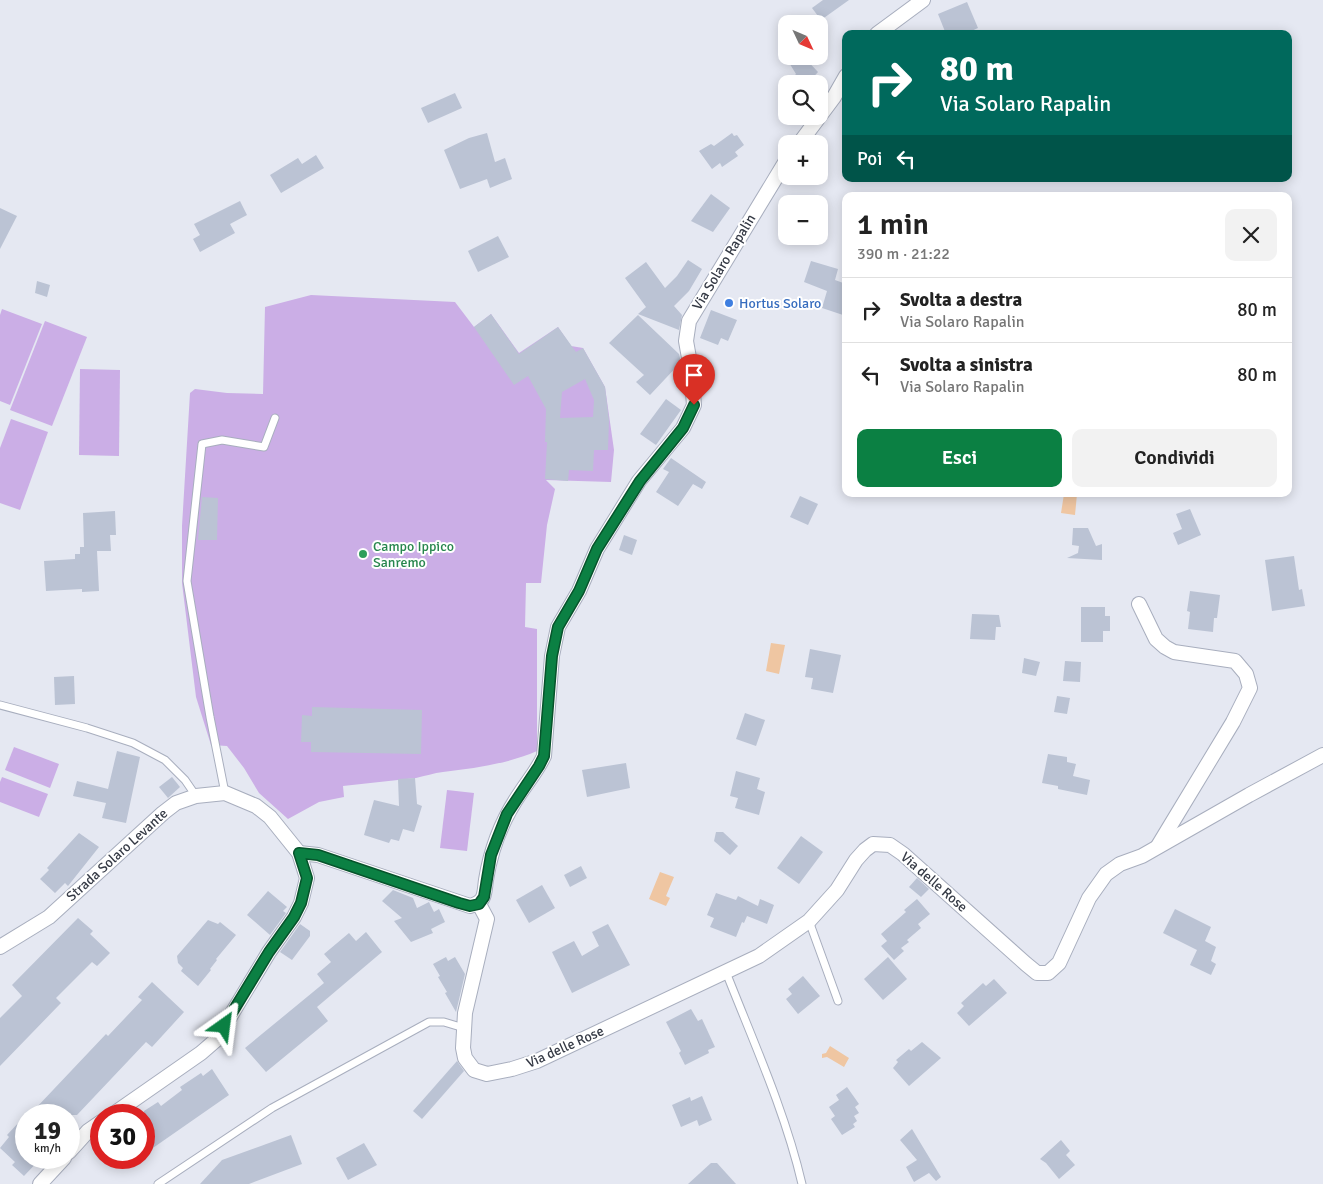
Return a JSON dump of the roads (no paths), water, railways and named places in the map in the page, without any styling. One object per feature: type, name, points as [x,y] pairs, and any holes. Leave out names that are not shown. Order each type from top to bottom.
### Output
[{"type":"street","points":[[883,30],[924,0]]},
{"type":"street","points":[[806,135],[842,83]]},
{"type":"street","name":"Via Solaro Rapalin","points":[[479,904],[484,897],[491,855],[507,814],[544,756],[552,656],[558,627],[579,591],[597,549],[640,481],[683,428],[694,405],[692,369],[686,341],[689,320],[778,174]]},
{"type":"street","points":[[1139,604],[1156,639],[1165,647],[1174,652],[1235,661],[1246,674],[1250,688],[1233,722],[1157,847]]},
{"type":"street","name":"Via delle Rose","points":[[479,904],[487,919],[465,1013],[463,1048],[465,1058],[474,1070],[487,1074],[537,1062],[759,956],[809,921],[838,890],[856,860],[872,844],[890,845],[903,854],[1037,973],[1048,972],[1059,963],[1089,898],[1106,874],[1120,864],[1142,856],[1249,794],[1323,755]]},
{"type":"street","name":"Strada Solaro Levante","points":[[0,946],[49,917],[176,803],[196,796],[225,793],[256,806],[270,817],[299,853],[307,878],[301,903],[216,1040],[202,1053],[128,1104]]},
{"type":"street","points":[[299,853],[318,855],[459,903],[470,906],[479,904]]},
{"type":"street","points":[[80,1140],[90,1130]]},
{"type":"street","points":[[40,1184],[54,1169]]},
{"type":"lane","points":[[225,793],[187,581],[202,444],[222,440],[264,447],[275,418]]},
{"type":"lane","points":[[0,705],[87,728],[133,743],[165,760],[185,780],[196,796]]},
{"type":"lane","points":[[809,921],[838,1001]]},
{"type":"lane","points":[[726,972],[768,1077],[802,1184]]},
{"type":"lane","points":[[158,1184],[272,1108],[428,1022],[444,1022],[464,1028]]},
{"type":"place","name":"Hortus Solaro","points":[[729,303]]},
{"type":"place","name":"Campo Ippico Sanremo","points":[[363,554]]}]
